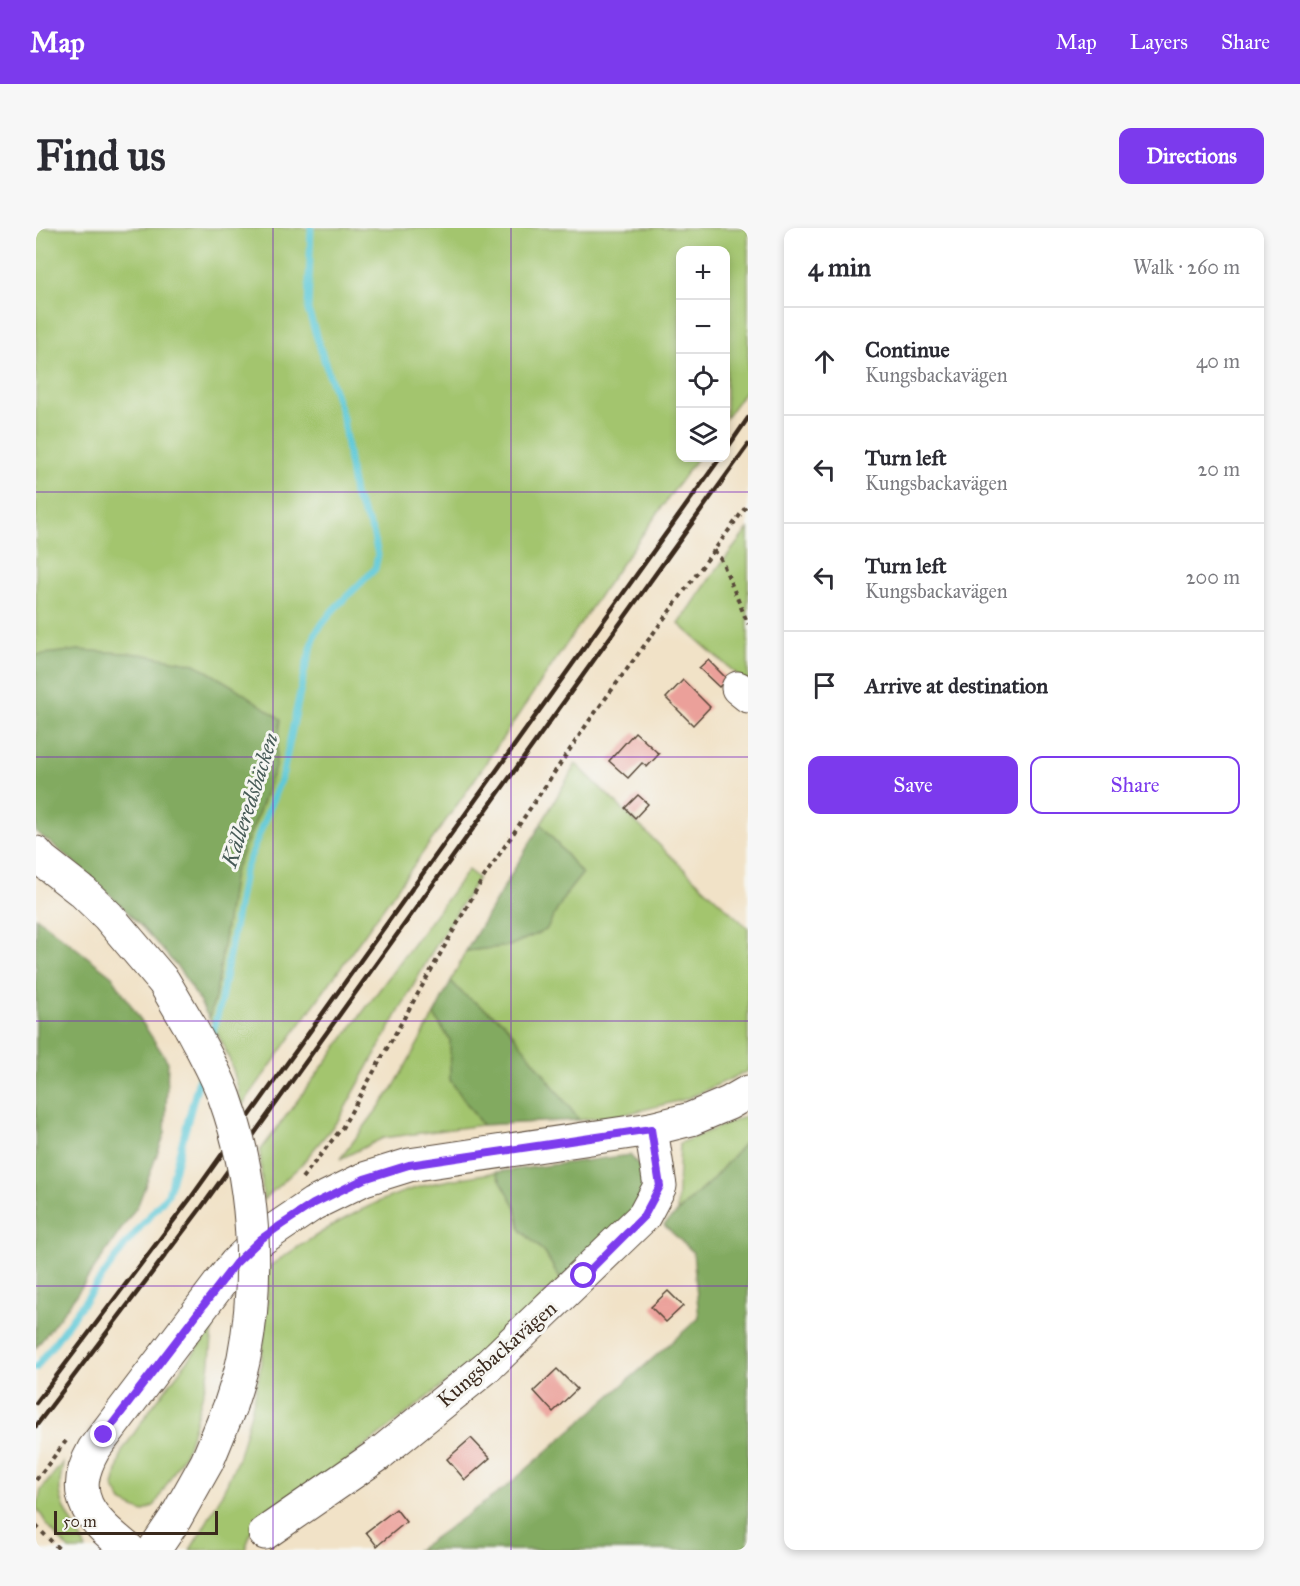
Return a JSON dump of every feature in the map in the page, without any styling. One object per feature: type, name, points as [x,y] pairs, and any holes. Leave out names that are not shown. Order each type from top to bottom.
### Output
[{"type":"street","points":[[38,857],[83,892],[115,923],[164,982],[213,1069],[225,1099],[237,1136],[250,1208],[253,1254],[250,1310],[244,1358],[230,1406],[207,1462],[175,1519],[154,1550]]},
{"type":"street","points":[[129,1550],[93,1518],[84,1500],[83,1477],[86,1463],[94,1449],[220,1283],[236,1263],[261,1239],[313,1204],[364,1179],[409,1165],[651,1129],[692,1119],[748,1092]]},
{"type":"street","name":"Kungsbackavägen","points":[[265,1533],[378,1455],[488,1366],[644,1216],[660,1186],[651,1129]]},
{"type":"path","points":[[301,1180],[342,1128],[482,880],[589,721],[748,504]]},
{"type":"path","points":[[714,550],[748,624]]},
{"type":"path","points":[[36,1480],[70,1436]]},
{"type":"path","points":[[36,1526],[60,1550]]},
{"type":"green space","points":[[36,228],[748,228],[748,387],[730,412],[730,246],[676,246],[676,462],[694,462],[608,583],[464,795],[241,1107],[230,1061],[209,1018],[216,994],[234,872],[256,820],[42,656],[36,655]]},
{"type":"green space","points":[[748,529],[748,684],[679,624],[713,574]]},
{"type":"green space","points":[[78,650],[140,654],[195,664],[281,719],[275,767],[234,872],[216,994],[209,1018],[179,969],[143,928],[91,877],[36,832],[36,655]]},
{"type":"green space","points":[[576,764],[748,928],[748,1071],[686,1099],[622,1115],[579,1120],[504,1022],[463,994],[451,981],[466,951],[509,946],[546,930],[566,894],[582,874],[541,824]]},
{"type":"green space","points":[[541,824],[582,874],[566,894],[546,930],[509,946],[466,951]]},
{"type":"green space","points":[[468,870],[478,878],[432,952],[339,1119],[300,1166],[263,1200],[260,1151]]},
{"type":"green space","points":[[36,917],[112,976],[168,1062],[165,1133],[138,1205],[79,1291],[36,1348]]},
{"type":"green space","points":[[451,981],[463,994],[504,1022],[579,1120],[482,1125],[450,1080],[450,1040],[434,1015]]},
{"type":"green space","points":[[434,1015],[450,1040],[450,1080],[482,1125],[383,1138],[340,1159],[392,1090]]},
{"type":"green space","points":[[748,1115],[748,1139],[711,1181],[677,1212],[680,1143]]},
{"type":"green space","points":[[748,1139],[748,1550],[417,1550],[505,1488],[699,1318],[693,1252],[664,1225],[711,1181]]},
{"type":"green space","points":[[630,1155],[645,1177],[646,1187],[643,1196],[623,1221],[561,1280],[545,1253],[521,1230],[516,1207],[496,1172]]},
{"type":"green space","points":[[496,1172],[516,1207],[521,1230],[545,1253],[561,1280],[505,1336],[316,1485],[283,1500],[254,1523],[245,1550],[190,1550],[209,1519],[237,1461],[251,1414],[263,1351],[268,1267],[359,1211],[398,1194],[447,1180]]},
{"type":"green space","points":[[213,1328],[209,1371],[188,1447],[155,1505],[143,1512],[123,1503],[113,1486],[122,1451],[152,1407]]},
{"type":"green space","points":[[63,1462],[60,1485],[62,1500],[86,1550],[69,1550],[48,1526],[37,1508],[41,1490]]},
{"type":"building","points":[[708,660],[727,679],[719,687],[699,668]]},
{"type":"building","points":[[683,680],[710,707],[693,725],[666,698]]},
{"type":"building","points":[[635,732],[659,754],[647,767],[642,763],[628,778],[609,761]]},
{"type":"building","points":[[638,795],[648,804],[635,818],[625,808]]},
{"type":"building","points":[[668,1291],[683,1306],[666,1322],[651,1307]]},
{"type":"building","points":[[557,1369],[577,1389],[553,1412],[534,1391]]},
{"type":"building","points":[[471,1438],[490,1458],[465,1480],[447,1459]]},
{"type":"building","points":[[396,1509],[406,1522],[377,1546],[366,1532]]},
{"type":"waterway","name":"Kålleredsbäcken","points":[[210,1041],[220,1006],[244,873],[283,773],[305,669],[316,632],[334,609],[375,569],[378,555],[373,532],[354,495],[343,418],[308,310],[311,228]]},
{"type":"waterway","name":"Kålleredsbäcken","points":[[36,1368],[126,1244],[168,1194],[201,1072]]},
{"type":"railway","points":[[730,444],[748,418]]},
{"type":"railway","points":[[36,1426],[201,1208],[748,445]]},
{"type":"railway","points":[[36,1403],[190,1199],[717,462]]},
{"type":"route","points":[[104,1435],[236,1263],[261,1239],[313,1204],[364,1179],[409,1165],[651,1129],[660,1186],[644,1216],[584,1276]]}]
